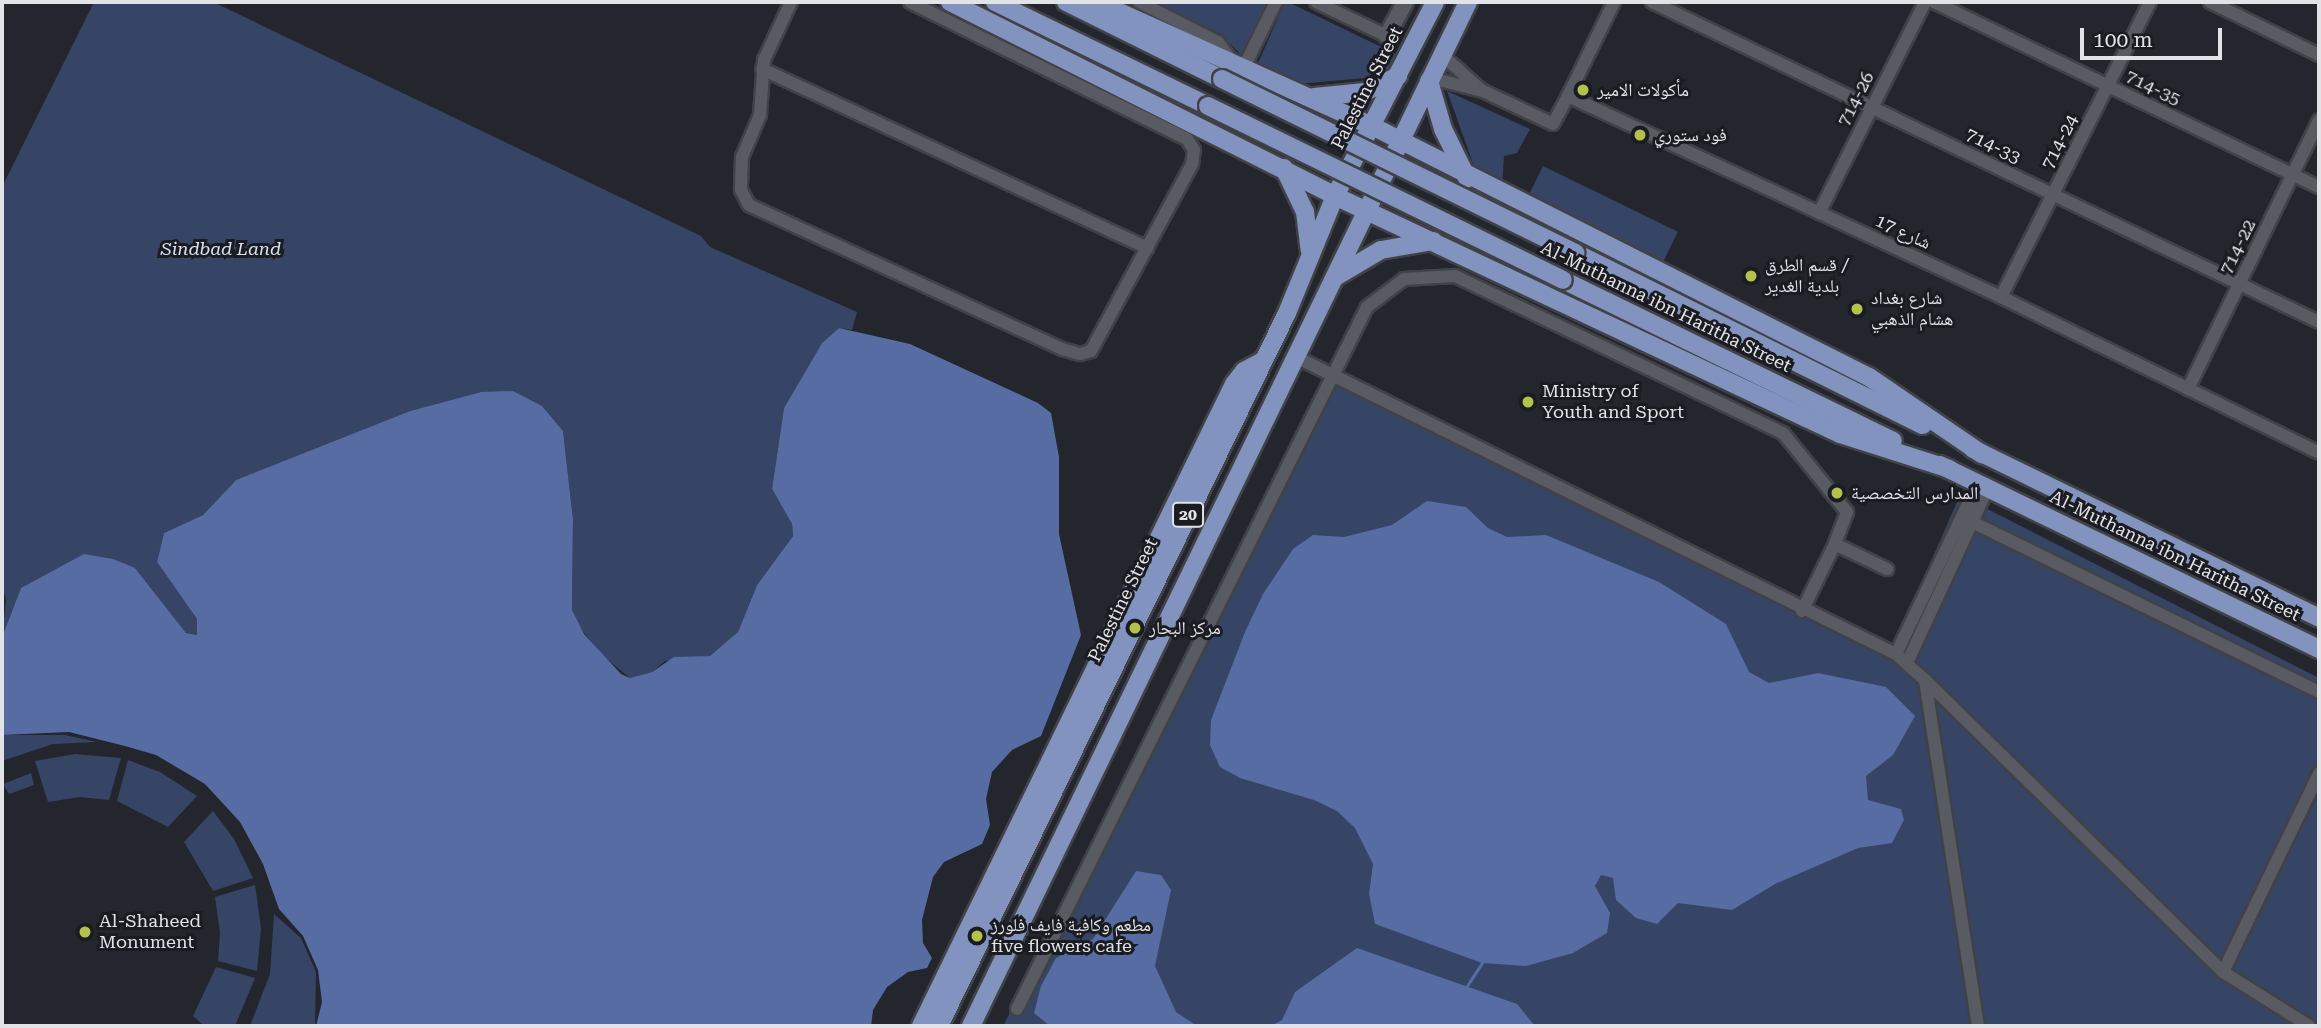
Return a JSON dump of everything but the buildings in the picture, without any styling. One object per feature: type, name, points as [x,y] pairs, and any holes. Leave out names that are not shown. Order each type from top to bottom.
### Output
[{"type":"main road","points":[[950,2],[1335,196],[1840,434],[1950,469]]},
{"type":"main road","name":"Al-Muthanna ibn Haritha Street","points":[[995,2],[2319,649]]},
{"type":"main road","name":"Al-Muthanna ibn Haritha Street","points":[[1066,2],[1234,73],[1576,253],[2319,618]]},
{"type":"main road","points":[[1097,2],[1234,73],[1307,97],[1372,126],[1467,178],[1869,377],[1982,454]]},
{"type":"main road","name":"Palestine Street","points":[[939,1026],[1287,313],[1335,196],[1435,2]]},
{"type":"main road","name":"20","points":[[971,1026],[1468,2]]},
{"type":"main road","points":[[1307,97],[1352,96],[1398,76]]},
{"type":"main road","points":[[1430,79],[1443,129],[1467,178]]},
{"type":"main road","points":[[1284,168],[1310,229],[1308,263]]},
{"type":"main road","points":[[1334,279],[1381,250],[1434,241]]},
{"type":"main road","points":[[1287,313],[1304,311],[1311,326]]},
{"type":"main road","points":[[921,1026],[1234,384],[1244,371],[1263,361]]},
{"type":"main road","points":[[1136,586],[1138,618]]},
{"type":"main road","points":[[995,910],[1021,924]]},
{"type":"street","points":[[791,2],[762,69],[760,115],[740,169],[741,190],[749,205],[1080,354],[1091,351],[1192,164],[1194,150],[1187,139],[910,2]]},
{"type":"street","points":[[1139,2],[1217,42],[1234,73]]},
{"type":"street","points":[[1234,73],[1276,2]]},
{"type":"street","points":[[1316,2],[1387,36],[1405,2]]},
{"type":"street","points":[[1430,79],[1483,91],[1553,124],[1614,2]]},
{"type":"street","name":"714-33","points":[[1652,2],[2319,322]]},
{"type":"street","name":"714-26","points":[[1819,213],[1924,2]]},
{"type":"street","name":"714-35","points":[[1934,2],[2319,187]]},
{"type":"street","name":"714-24","points":[[2001,297],[2150,2]]},
{"type":"street","points":[[2210,2],[2319,55]]},
{"type":"street","points":[[1442,55],[1483,91]]},
{"type":"street","points":[[762,69],[1147,248]]},
{"type":"street","name":"شارع 17","points":[[1568,96],[2001,297],[2319,453]]},
{"type":"street","name":"714-22","points":[[2188,389],[2319,120]]},
{"type":"street","points":[[1017,1009],[1367,307],[1404,279],[1454,276],[1783,433],[1847,512],[1835,544],[1802,611]]},
{"type":"street","points":[[1296,357],[1335,374],[1802,611],[1896,654],[2223,972],[2309,1026]]},
{"type":"street","points":[[1896,654],[1983,486]]},
{"type":"street","points":[[1907,663],[1967,519]]},
{"type":"street","points":[[1967,519],[2319,692]]},
{"type":"street","points":[[1835,544],[1887,569]]},
{"type":"street","points":[[1925,680],[1978,1026]]},
{"type":"street","points":[[2223,972],[2319,773]]},
{"type":"green space","name":"Sindbad Land","points":[[94,2],[213,2],[701,236],[710,247],[857,312],[852,330],[839,328],[822,343],[784,408],[772,489],[792,524],[793,536],[757,585],[738,632],[724,647],[710,656],[665,661],[652,672],[630,678],[603,656],[576,623],[572,610],[573,519],[563,431],[542,406],[481,392],[410,411],[236,480],[203,515],[164,533],[157,562],[197,619],[197,635],[186,633],[135,568],[21,588],[2,637],[6,600],[2,585],[2,187]]},
{"type":"green space","points":[[1154,2],[1267,2],[1241,55],[1221,34]]},
{"type":"green space","points":[[1285,2],[1402,57],[1386,71],[1365,78],[1287,85],[1255,70]]},
{"type":"green space","points":[[1447,91],[1530,129],[1517,153],[1504,156],[1502,188],[1475,169]]},
{"type":"green space","points":[[1543,166],[1678,232],[1663,262],[1528,197]]},
{"type":"green space","points":[[1336,377],[1895,644],[1960,495],[2319,678],[2319,1026],[1003,1026]]},
{"type":"green space","points":[[2,735],[65,735],[97,742],[53,744],[2,761]]},
{"type":"green space","points":[[75,754],[121,758],[109,800],[80,797],[48,802],[35,761]]},
{"type":"green space","points":[[128,760],[160,772],[197,796],[168,827],[117,801]]},
{"type":"green space","points":[[31,773],[34,785],[9,794],[3,784]]},
{"type":"green space","points":[[213,811],[234,839],[253,878],[213,891],[184,842]]},
{"type":"green space","points":[[255,885],[261,928],[257,971],[218,961],[220,933],[215,897]]},
{"type":"green space","points":[[274,914],[301,938],[316,972],[315,1026],[250,1026],[270,974]]},
{"type":"green space","points":[[216,967],[255,978],[235,1026],[204,1026],[193,1016]]},
{"type":"shaded area","points":[[839,328],[910,344],[1038,403],[1051,413],[1059,457],[1059,534],[1081,635],[1041,736],[1012,750],[992,772],[986,799],[990,825],[982,844],[944,862],[933,877],[922,920],[923,943],[932,958],[927,968],[908,972],[887,987],[873,1010],[871,1026],[316,1026],[322,1002],[318,970],[303,936],[279,909],[263,864],[240,822],[205,784],[156,755],[69,732],[2,735],[2,637],[21,588],[84,554],[113,559],[135,568],[186,633],[197,635],[197,619],[157,562],[164,533],[203,515],[236,480],[410,411],[481,392],[513,391],[542,406],[563,431],[573,519],[572,610],[584,634],[621,674],[630,678],[652,672],[674,657],[710,656],[738,632],[757,585],[793,536],[792,524],[772,489],[784,408],[822,343]]},
{"type":"shaded area","points":[[1427,501],[1466,507],[1488,528],[1507,537],[1546,535],[1659,582],[1726,624],[1749,672],[1769,683],[1818,673],[1886,687],[1915,716],[1893,755],[1866,776],[1868,800],[1901,809],[1904,820],[1892,843],[1858,848],[1775,884],[1732,910],[1678,903],[1657,924],[1636,918],[1616,900],[1613,878],[1601,875],[1595,886],[1610,913],[1607,933],[1573,953],[1526,966],[1482,963],[1375,924],[1369,894],[1373,864],[1355,828],[1337,811],[1314,800],[1240,778],[1220,767],[1210,745],[1211,720],[1245,632],[1263,594],[1293,549],[1313,535],[1344,537],[1392,525]]},
{"type":"shaded area","points":[[1136,871],[1161,875],[1171,890],[1155,966],[1176,1012],[1197,1026],[1050,1026],[1034,1013],[1041,986],[1056,958],[1093,939]]},
{"type":"shaded area","points":[[1357,948],[1517,1004],[1535,1026],[1271,1026],[1282,1020],[1295,992]]},
{"type":"waterway","points":[[1467,986],[1482,963]]},
{"type":"place","name":"مأكولات الامير","points":[[1583,90]]},
{"type":"place","name":"فود ستوري","points":[[1640,135]]},
{"type":"place","name":"قسم الطرق / بلدية الغدير","points":[[1751,276]]},
{"type":"place","name":"شارع بغداد هشام الذهبي","points":[[1857,309]]},
{"type":"place","name":"Ministry of Youth and Sport","points":[[1528,402]]},
{"type":"place","name":"المدارس التخصصية","points":[[1837,493]]},
{"type":"place","name":"مركز البحار","points":[[1135,628]]},
{"type":"place","name":"Al-Shaheed Monument","points":[[85,932]]},
{"type":"place","name":"مطعم وكافية فايف فلورز five flowers cafe","points":[[977,936]]}]
